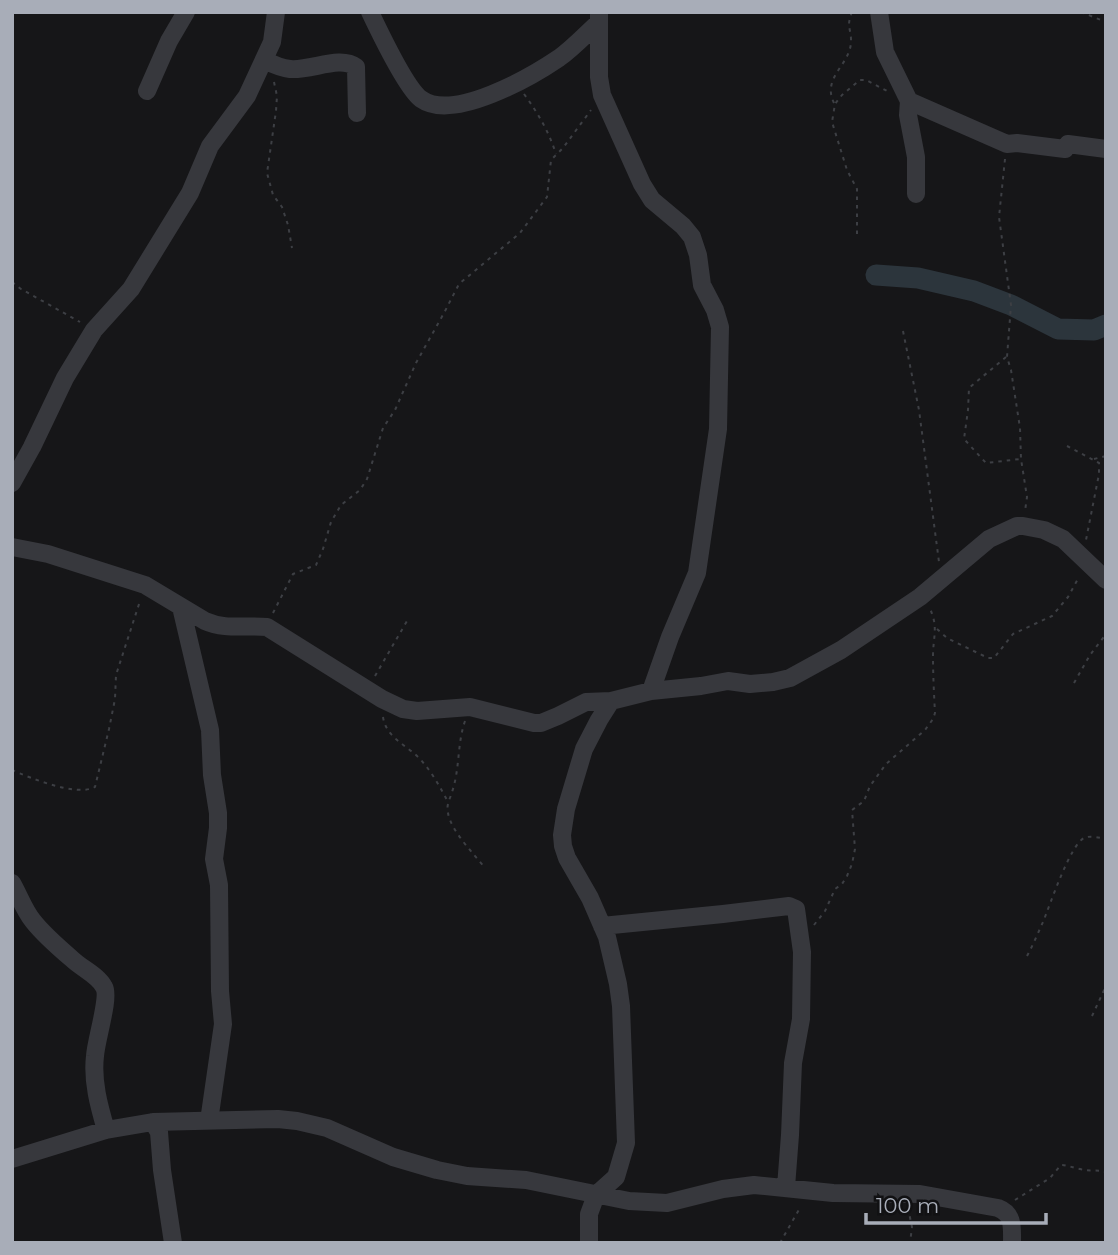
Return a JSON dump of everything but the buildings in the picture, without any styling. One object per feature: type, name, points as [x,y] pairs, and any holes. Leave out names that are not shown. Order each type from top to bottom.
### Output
[{"type":"street","points":[[147,91],[169,41],[186,12]]},
{"type":"street","points":[[12,483],[65,378],[94,330],[131,289],[190,193],[210,146],[268,62],[276,12]]},
{"type":"street","points":[[370,12],[408,83],[420,99],[432,105],[450,107],[474,102],[515,83],[560,57],[599,17]]},
{"type":"street","points":[[879,12],[885,52],[909,101],[908,115],[916,157],[916,194]]},
{"type":"street","points":[[599,17],[599,77],[602,95],[642,184],[652,200],[692,237],[698,255],[702,285],[715,310],[719,327],[718,429],[697,573],[651,691]]},
{"type":"street","points":[[268,62],[288,69],[339,62],[354,64],[357,113]]},
{"type":"street","points":[[909,101],[1007,144],[1065,149],[1068,144],[1106,149]]},
{"type":"street","points":[[12,547],[48,554],[145,585],[215,625],[229,628],[267,626],[403,709],[417,711],[470,707],[534,723],[541,723],[586,702],[611,701],[651,691],[728,681],[750,684],[790,678],[841,650],[916,600],[989,539],[1017,526],[1044,530],[1063,539],[1106,580]]},
{"type":"street","points":[[181,607],[210,730],[218,821],[214,859],[219,886],[223,1024],[209,1121]]},
{"type":"street","points":[[589,1243],[589,1214],[596,1195],[617,1177],[626,1143],[621,1006],[611,950],[590,898],[567,858],[562,835],[566,809],[584,749],[611,701]]},
{"type":"street","points":[[12,883],[32,920],[104,987],[107,996],[94,1057],[97,1096],[106,1130]]},
{"type":"street","points":[[602,926],[789,906],[796,909],[802,952],[801,1019],[793,1063],[786,1187]]},
{"type":"street","points":[[12,1158],[106,1130],[153,1122],[278,1119],[327,1128],[393,1157],[437,1170],[467,1176],[526,1180],[629,1200],[667,1203],[714,1191],[754,1185],[833,1193],[908,1193],[970,1203],[1004,1210],[1009,1215],[1012,1243]]},
{"type":"street","points":[[153,1122],[159,1132],[173,1243]]},
{"type":"path","points":[[835,104],[831,85],[836,71],[844,64],[852,41],[849,28],[852,12]]},
{"type":"path","points":[[1081,12],[1106,22]]},
{"type":"path","points":[[268,62],[277,96],[267,173],[273,195],[282,207],[292,248]]},
{"type":"path","points":[[857,234],[857,189],[847,170],[834,130],[832,113],[835,104],[860,80],[909,101]]},
{"type":"path","points":[[515,83],[544,124],[556,156]]},
{"type":"path","points":[[267,626],[292,574],[316,565],[331,522],[341,505],[360,490],[367,479],[383,428],[395,410],[416,363],[458,284],[520,233],[547,197],[551,160],[602,95]]},
{"type":"path","points":[[1007,144],[999,218],[1012,305],[1007,357],[1020,428],[1021,459],[1027,497],[1026,509],[1017,526]]},
{"type":"path","points":[[12,282],[94,330]]},
{"type":"path","points":[[903,331],[919,410],[941,581]]},
{"type":"path","points":[[1007,357],[969,388],[964,439],[986,463],[1021,459]]},
{"type":"path","points":[[936,628],[947,638],[994,659],[1013,635],[1052,616],[1068,597],[1085,560],[1099,463],[1067,446]]},
{"type":"path","points":[[1094,460],[1106,456]]},
{"type":"path","points":[[12,770],[61,787],[85,790],[95,787],[115,699],[116,675],[145,585]]},
{"type":"path","points":[[802,952],[815,922],[825,911],[835,889],[842,884],[852,864],[855,849],[852,810],[864,801],[870,786],[886,764],[913,742],[933,719],[933,654],[936,628],[930,608],[926,603],[916,600]]},
{"type":"path","points":[[407,621],[382,662],[375,694],[387,731],[418,757],[437,781],[448,802]]},
{"type":"path","points":[[1074,683],[1106,634]]},
{"type":"path","points":[[470,707],[460,735],[456,777],[448,802],[449,816],[454,827],[485,868]]},
{"type":"path","points":[[1027,956],[1076,846],[1088,837],[1106,839]]},
{"type":"path","points":[[1092,1016],[1106,986]]},
{"type":"path","points":[[1004,1210],[1050,1178],[1061,1165],[1106,1172]]},
{"type":"path","points":[[780,1243],[809,1189]]},
{"type":"path","points":[[908,1193],[912,1227],[910,1243]]},
{"type":"path","points":[[785,1236],[788,1243]]},
{"type":"waterway","points":[[876,275],[918,278],[974,291],[1011,305],[1058,329],[1094,330],[1106,325]]}]
